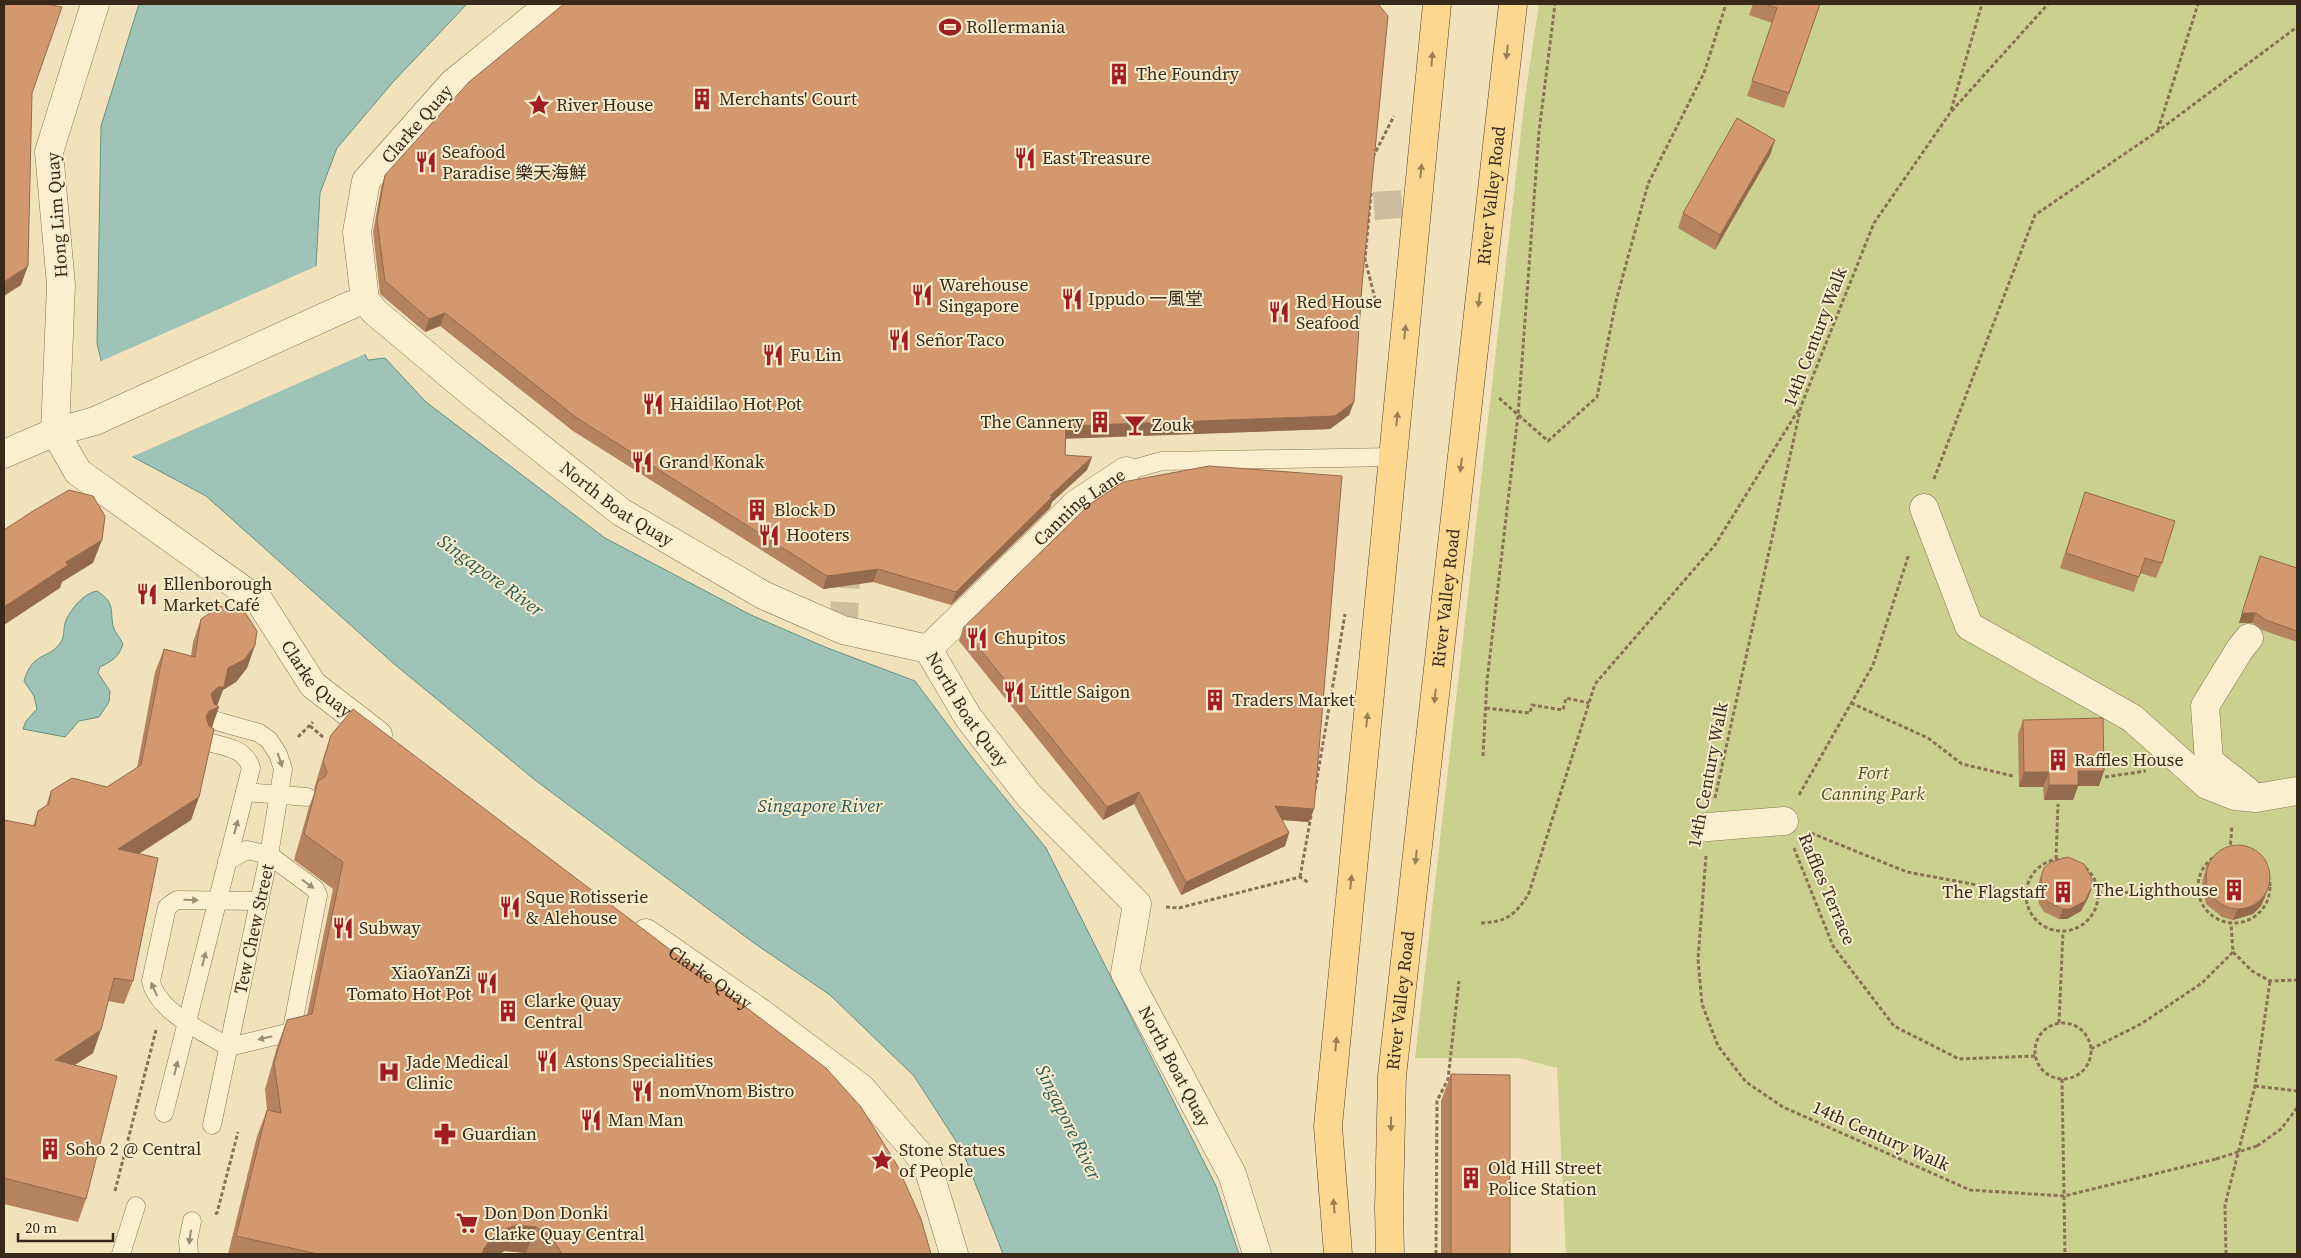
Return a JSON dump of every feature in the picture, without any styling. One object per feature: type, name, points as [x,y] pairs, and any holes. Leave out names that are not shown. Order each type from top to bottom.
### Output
[{"type":"main road","points":[[1338,1254],[1328,1126],[1436,4]]},
{"type":"main road","name":"River Valley Road","points":[[1390,1254],[1389,1208],[1392,1076],[1513,4]]},
{"type":"street","name":"Hong Lim Quay","points":[[55,432],[62,285],[49,152],[95,4]]},
{"type":"street","name":"Clarke Quay","points":[[357,294],[357,232],[366,181],[453,83],[550,4]]},
{"type":"street","points":[[4,454],[55,432],[95,422],[357,294]]},
{"type":"street","name":"North Boat Quay","points":[[357,294],[375,312],[474,394],[621,512],[763,595],[843,630],[928,648],[968,717],[1029,796],[1137,904],[1125,973],[1232,1174],[1257,1254]]},
{"type":"street","name":"Clarke Quay","points":[[55,432],[78,472],[260,602],[313,685],[400,752]]},
{"type":"street","name":"Canning Lane","points":[[928,648],[1076,504],[1126,471]]},
{"type":"street","points":[[1924,508],[1969,626],[2132,718],[2207,785],[2235,796],[2256,798],[2297,791]]},
{"type":"street","points":[[2249,638],[2240,649],[2205,706],[2208,761],[2256,798]]},
{"type":"street","points":[[1708,826],[1784,822]]},
{"type":"street","name":"Clarke Quay","points":[[626,919],[761,1013],[861,1088],[927,1164],[954,1254]]},
{"type":"lane","name":"Canning Lane","points":[[1126,471],[1170,461],[1393,457]]},
{"type":"lane","points":[[213,720],[259,734],[269,740],[278,754],[283,769],[269,855],[318,894],[292,1028],[286,1033],[229,1047],[188,1023],[165,1005],[153,990],[150,981],[167,907],[176,900],[260,901]]},
{"type":"lane","points":[[164,1113],[188,1023],[250,768],[248,759],[242,752],[208,742]]},
{"type":"lane","points":[[245,792],[307,797]]},
{"type":"lane","name":"Tew Chew Street","points":[[212,1125],[269,855],[247,850],[227,861]]},
{"type":"lane","points":[[121,1254],[136,1206]]},
{"type":"lane","points":[[189,1254],[188,1241],[192,1221]]},
{"type":"path","points":[[1483,756],[1486,708],[1518,415],[1539,132],[1555,4]]},
{"type":"path","points":[[1471,372],[1548,441],[1597,397],[1616,301],[1648,184],[1704,73],[1726,4]]},
{"type":"path","points":[[1950,114],[1982,4]]},
{"type":"path","name":"14th Century Walk","points":[[2048,4],[1950,114],[1874,223],[1801,406],[1708,826],[1698,959],[1702,1004],[1718,1046],[1746,1082],[1783,1108],[1970,1190],[2064,1196],[2216,1159],[2257,1146],[2281,1129],[2297,1108]]},
{"type":"path","points":[[2158,131],[2198,4]]},
{"type":"path","points":[[1784,822],[1873,665],[1924,508],[2035,215],[2158,131],[2297,27]]},
{"type":"path","points":[[1481,924],[1499,923],[1519,909],[1529,893],[1595,684],[1715,545],[1801,406]]},
{"type":"path","points":[[1486,708],[1530,713],[1532,705],[1563,710],[1566,698],[1590,703]]},
{"type":"path","points":[[1851,703],[1928,738],[1962,764],[2013,776]]},
{"type":"path","points":[[310,726],[323,737]]},
{"type":"path","points":[[2056,859],[2058,804]]},
{"type":"path","name":"Raffles Terrace","points":[[1784,822],[1907,872],[2026,894]]},
{"type":"path","name":"Raffles Terrace","points":[[1784,822],[1833,946],[1894,1026],[1960,1059],[2035,1056]]},
{"type":"path","points":[[2230,851],[2253,856],[2262,864],[2268,875],[2270,887],[2268,899],[2263,909],[2243,922],[2231,923],[2220,920],[2210,914],[2199,894],[2198,882],[2202,870],[2209,861],[2218,854],[2230,851]]},
{"type":"path","points":[[2056,859],[2068,859],[2080,863],[2089,871],[2095,881],[2098,892],[2097,904],[2092,915],[2085,923],[2075,929],[2063,932],[2041,925],[2033,917],[2027,906],[2028,881],[2034,871],[2044,863],[2056,859]]},
{"type":"path","points":[[1137,904],[1179,908],[1300,877],[1309,883]]},
{"type":"path","points":[[2098,892],[2199,894]]},
{"type":"path","points":[[2231,923],[2233,952],[2252,971],[2270,981],[2297,980]]},
{"type":"path","points":[[2059,1023],[2063,932]]},
{"type":"path","points":[[2091,1049],[2142,1024],[2202,983],[2233,952]]},
{"type":"path","points":[[1436,1254],[1436,1101],[1448,1079],[1459,981]]},
{"type":"path","points":[[2226,1254],[2225,1205],[2255,1086],[2270,981]]},
{"type":"path","points":[[114,1192],[154,1036],[165,1005]]},
{"type":"path","points":[[2059,1023],[2077,1027],[2089,1040],[2091,1049],[2086,1067],[2071,1078],[2053,1077],[2038,1065],[2035,1056],[2035,1047],[2043,1030],[2050,1025],[2059,1023]]},
{"type":"path","points":[[2062,1079],[2065,1254]]},
{"type":"path","points":[[2255,1086],[2297,1091]]},
{"type":"green space","name":"Fort Canning Park","points":[[1539,4],[2297,4],[2297,1254],[1566,1254],[1557,1068],[1518,1058],[1415,1058],[1525,97]]},
{"type":"water","name":"Singapore River","points":[[139,4],[467,4],[393,82],[337,148],[320,193],[316,267],[368,360],[385,358],[426,402],[605,538],[751,615],[825,647],[915,681],[974,760],[1046,848],[1216,1186],[1239,1254],[1003,1254],[963,1152],[914,1076],[830,995],[754,943],[535,780],[393,663],[206,496],[122,451],[97,343],[101,126]]},
{"type":"water","points":[[97,591],[107,599],[111,606],[113,626],[123,644],[117,655],[100,667],[98,673],[110,691],[109,702],[99,717],[79,721],[65,737],[23,729],[26,721],[37,709],[34,696],[24,681],[28,671],[36,660],[51,652],[61,642],[66,620],[75,606],[83,598]]},
{"type":"pier","points":[[319,265],[367,353],[129,458],[120,453],[99,362]]},
{"type":"building","points":[[4,4],[46,4],[62,7],[32,93],[28,266],[4,282]]},
{"type":"building","points":[[564,4],[1378,4],[1388,16],[1362,285],[1354,402],[1335,416],[1066,426],[1065,455],[1092,457],[1050,496],[1054,495],[956,592],[878,569],[827,576],[577,418],[445,313],[429,319],[385,281],[377,220],[385,175],[469,82]]},
{"type":"building","points":[[1765,4],[1820,4],[1789,93],[1752,81],[1777,8]]},
{"type":"building","points":[[1737,118],[1775,140],[1720,235],[1683,213]]},
{"type":"building","name":"Traders Market","points":[[1209,466],[1342,476],[1314,809],[1275,806],[1289,833],[1186,882],[1139,792],[1107,807],[963,628],[1090,504],[1123,482]]},
{"type":"building","points":[[69,490],[93,496],[105,516],[102,540],[66,562],[68,565],[4,607],[4,530]]},
{"type":"building","points":[[2085,492],[2175,521],[2162,563],[2145,558],[2139,577],[2066,553]]},
{"type":"building","points":[[2260,556],[2297,568],[2297,631],[2266,620],[2256,613],[2242,613]]},
{"type":"building","points":[[220,606],[244,611],[257,631],[255,645],[245,659],[228,668],[224,687],[218,687],[211,694],[214,704],[219,707],[209,711],[206,717],[209,726],[214,729],[199,797],[118,849],[158,858],[133,981],[114,978],[101,1030],[55,1060],[117,1076],[86,1199],[4,1178],[4,820],[35,826],[38,811],[49,804],[51,791],[72,778],[107,787],[141,765],[164,649],[195,657],[201,619]]},
{"type":"building","name":"Clarke Quay Central","points":[[353,709],[826,1068],[861,1107],[897,1165],[921,1219],[931,1254],[562,1254],[552,1237],[536,1227],[515,1225],[495,1234],[484,1248],[482,1254],[318,1254],[236,1236],[267,1110],[281,1113],[274,1063],[287,1020],[312,1014],[343,862],[304,834],[318,781],[325,777],[327,772],[323,762],[331,735]]},
{"type":"building","name":"Raffles House","points":[[2103,718],[2104,771],[2078,771],[2078,785],[2049,785],[2049,772],[2024,772],[2023,720]]},
{"type":"building","name":"The Lighthouse","points":[[2238,845],[2256,850],[2261,854],[2265,859],[2270,877],[2265,895],[2261,900],[2256,904],[2238,909],[2220,904],[2215,900],[2211,895],[2206,877],[2211,859],[2215,854],[2220,850]]},
{"type":"building","name":"The Flagstaff","points":[[2068,857],[2084,864],[2092,879],[2092,887],[2085,901],[2070,909],[2063,909],[2048,902],[2043,894],[2041,877],[2044,868],[2051,862]]},
{"type":"building","name":"Old Hill Street Police Station","points":[[1451,1074],[1510,1075],[1510,1254],[1451,1254]]},
{"type":"tunnel","points":[[1332,209],[1418,203]]},
{"type":"tunnel","points":[[843,630],[846,584],[845,549]]},
{"type":"place","name":"Rollermania","points":[[950,27]]},
{"type":"place","name":"The Foundry","points":[[1119,74]]},
{"type":"place","name":"Merchants' Court","points":[[702,99]]},
{"type":"place","name":"River House","points":[[539,105]]},
{"type":"place","name":"East Treasure","points":[[1025,158]]},
{"type":"place","name":"Seafood Paradise 樂天海鮮","points":[[426,162]]},
{"type":"place","name":"Warehouse Singapore","points":[[922,295]]},
{"type":"place","name":"Ippudo 一風堂","points":[[1072,299]]},
{"type":"place","name":"Red House Seafood","points":[[1279,312]]},
{"type":"place","name":"Señor Taco","points":[[899,340]]},
{"type":"place","name":"Fu Lin","points":[[773,355]]},
{"type":"place","name":"Haidilao Hot Pot","points":[[653,404]]},
{"type":"place","name":"The Cannery","points":[[1100,422]]},
{"type":"place","name":"Zouk","points":[[1135,425]]},
{"type":"place","name":"Grand Konak","points":[[642,462]]},
{"type":"place","name":"Block D","points":[[757,510]]},
{"type":"place","name":"Hooters","points":[[769,535]]},
{"type":"place","name":"Ellenborough Market Café","points":[[147,594]]},
{"type":"place","name":"Chupitos","points":[[977,638]]},
{"type":"place","name":"Little Saigon","points":[[1014,692]]},
{"type":"place","name":"Traders Market","points":[[1215,700]]},
{"type":"place","name":"Raffles House","points":[[2058,760]]},
{"type":"place","name":"The Lighthouse","points":[[2234,890]]},
{"type":"place","name":"The Flagstaff","points":[[2063,892]]},
{"type":"place","name":"Sque Rotisserie & Alehouse","points":[[510,907]]},
{"type":"place","name":"Subway","points":[[343,928]]},
{"type":"place","name":"XiaoYanZi Tomato Hot Pot","points":[[487,983]]},
{"type":"place","name":"Clarke Quay Central","points":[[508,1011]]},
{"type":"place","name":"Astons Specialities","points":[[547,1061]]},
{"type":"place","name":"Jade Medical Clinic","points":[[389,1072]]},
{"type":"place","name":"nomVnom Bistro","points":[[642,1091]]},
{"type":"place","name":"Man Man","points":[[591,1120]]},
{"type":"place","name":"Guardian","points":[[445,1134]]},
{"type":"place","name":"Soho 2 @ Central","points":[[50,1149]]},
{"type":"place","name":"Stone Statues of People","points":[[882,1160]]},
{"type":"place","name":"Old Hill Street Police Station","points":[[1471,1178]]},
{"type":"place","name":"Don Don Donki Clarke Quay Central","points":[[467,1223]]}]
